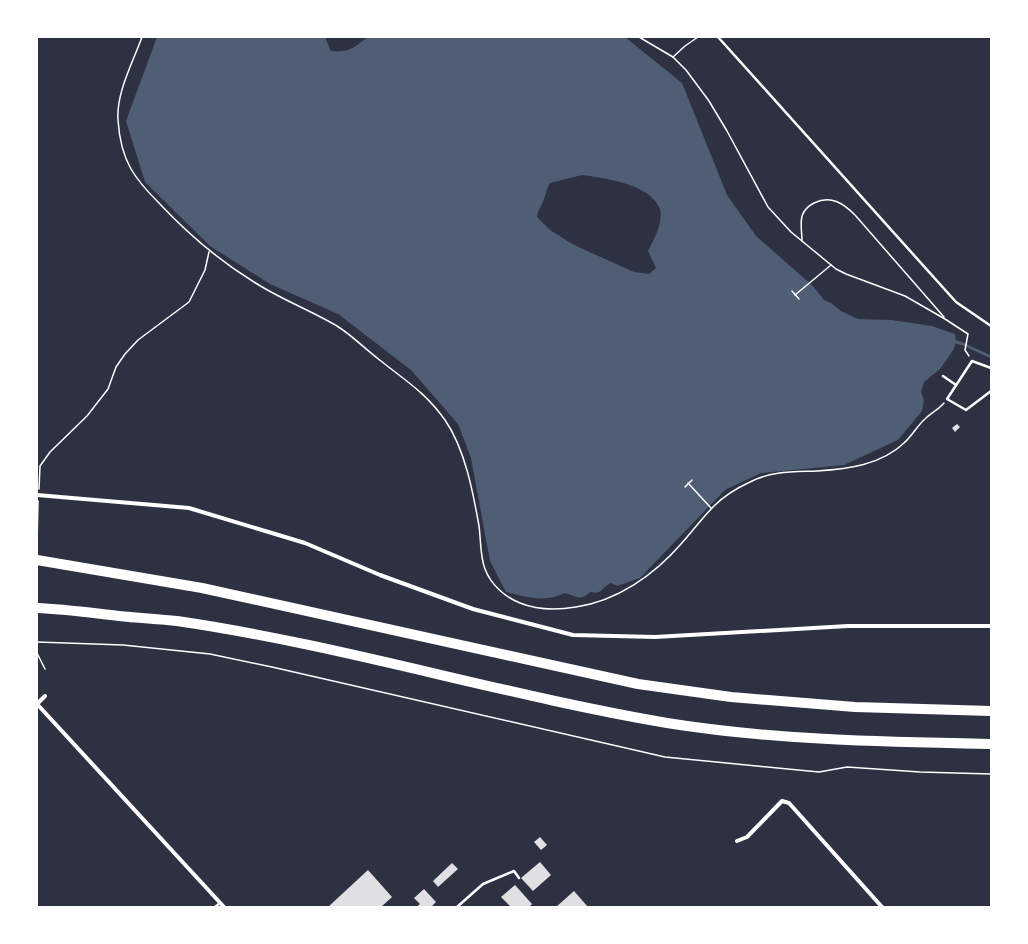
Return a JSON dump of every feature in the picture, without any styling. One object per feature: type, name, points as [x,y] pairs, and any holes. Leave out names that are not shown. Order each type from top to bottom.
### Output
[{"type":"highway","points":[[37,560],[202,588],[638,684],[731,697],[854,707],[991,711]]},
{"type":"highway","points":[[37,608],[176,621],[275,639],[396,664],[562,702],[668,723],[773,736],[991,744]]},
{"type":"street","points":[[38,495],[188,508],[305,543],[380,575],[473,609],[573,635],[655,637],[848,626],[991,626]]},
{"type":"street","points":[[45,696],[37,704],[224,907]]},
{"type":"street","points":[[737,841],[747,837],[782,801],[789,803],[882,907]]},
{"type":"lane","points":[[718,37],[956,302],[991,326]]},
{"type":"lane","points":[[991,368],[972,361],[948,399],[966,410],[991,391]]},
{"type":"lane","points":[[943,376],[956,385]]},
{"type":"lane","points":[[457,907],[483,884],[500,876],[514,871],[519,878]]},
{"type":"lane","points":[[215,907],[220,903]]},
{"type":"path","points":[[142,37],[119,103],[118,125],[126,157],[136,177],[177,222],[210,252],[254,282],[326,320],[345,332],[417,388],[432,402],[450,428],[462,454],[476,514],[481,556],[485,570],[500,590],[522,604],[542,608],[572,608],[595,603],[620,593],[658,567],[679,546],[711,508],[734,490],[768,475],[836,470],[861,465],[881,458],[898,449],[926,418],[940,408],[948,399]]},
{"type":"path","points":[[639,37],[673,57],[686,70],[714,109],[759,192],[768,206],[785,226],[831,265],[846,274],[905,296],[968,334],[969,336],[965,350]]},
{"type":"path","points":[[673,57],[698,37]]},
{"type":"path","points":[[802,241],[801,219],[806,208],[821,200],[832,200],[841,203],[855,215],[945,319]]},
{"type":"path","points":[[37,543],[40,466],[50,452],[87,416],[108,389],[116,367],[125,354],[138,340],[189,302],[205,270],[210,252]]},
{"type":"path","points":[[796,295],[831,265]]},
{"type":"path","points":[[792,291],[799,299]]},
{"type":"path","points":[[685,487],[692,480]]},
{"type":"path","points":[[688,483],[711,508]]},
{"type":"path","points":[[37,642],[123,645],[210,654],[665,757],[819,772],[847,767],[920,772],[991,774]]},
{"type":"path","points":[[37,653],[45,669]]},
{"type":"water","points":[[157,37],[325,37],[331,51],[343,51],[355,46],[368,37],[625,37],[682,83],[727,195],[756,236],[813,286],[824,300],[831,303],[841,311],[858,319],[892,320],[932,326],[955,334],[956,342],[954,349],[940,369],[924,382],[921,392],[924,400],[922,411],[898,440],[844,465],[761,473],[725,490],[640,578],[617,586],[611,583],[600,592],[591,592],[582,597],[565,593],[550,598],[521,596],[506,592],[490,561],[471,458],[458,424],[411,370],[338,314],[270,284],[210,246],[145,182],[126,121]],"holes":[[[582,175],[613,180],[636,188],[654,199],[659,207],[661,218],[656,235],[648,251],[656,268],[649,274],[634,272],[574,245],[550,230],[537,217],[550,183]]]},
{"type":"building","points":[[957,424],[960,427],[955,432],[952,428]]},
{"type":"building","points":[[540,837],[547,845],[541,850],[534,842]]},
{"type":"building","points":[[540,862],[551,875],[533,891],[521,878]]},
{"type":"building","points":[[452,863],[458,869],[438,887],[433,881]]},
{"type":"building","points":[[368,870],[392,897],[381,907],[328,907]]},
{"type":"building","points":[[515,885],[532,904],[529,907],[511,907],[501,897]]},
{"type":"building","points":[[424,889],[436,902],[431,907],[416,907],[420,904],[414,898]]},
{"type":"building","points":[[574,891],[588,907],[556,907]]},
{"type":"waterway","points":[[956,342],[991,357]]}]
